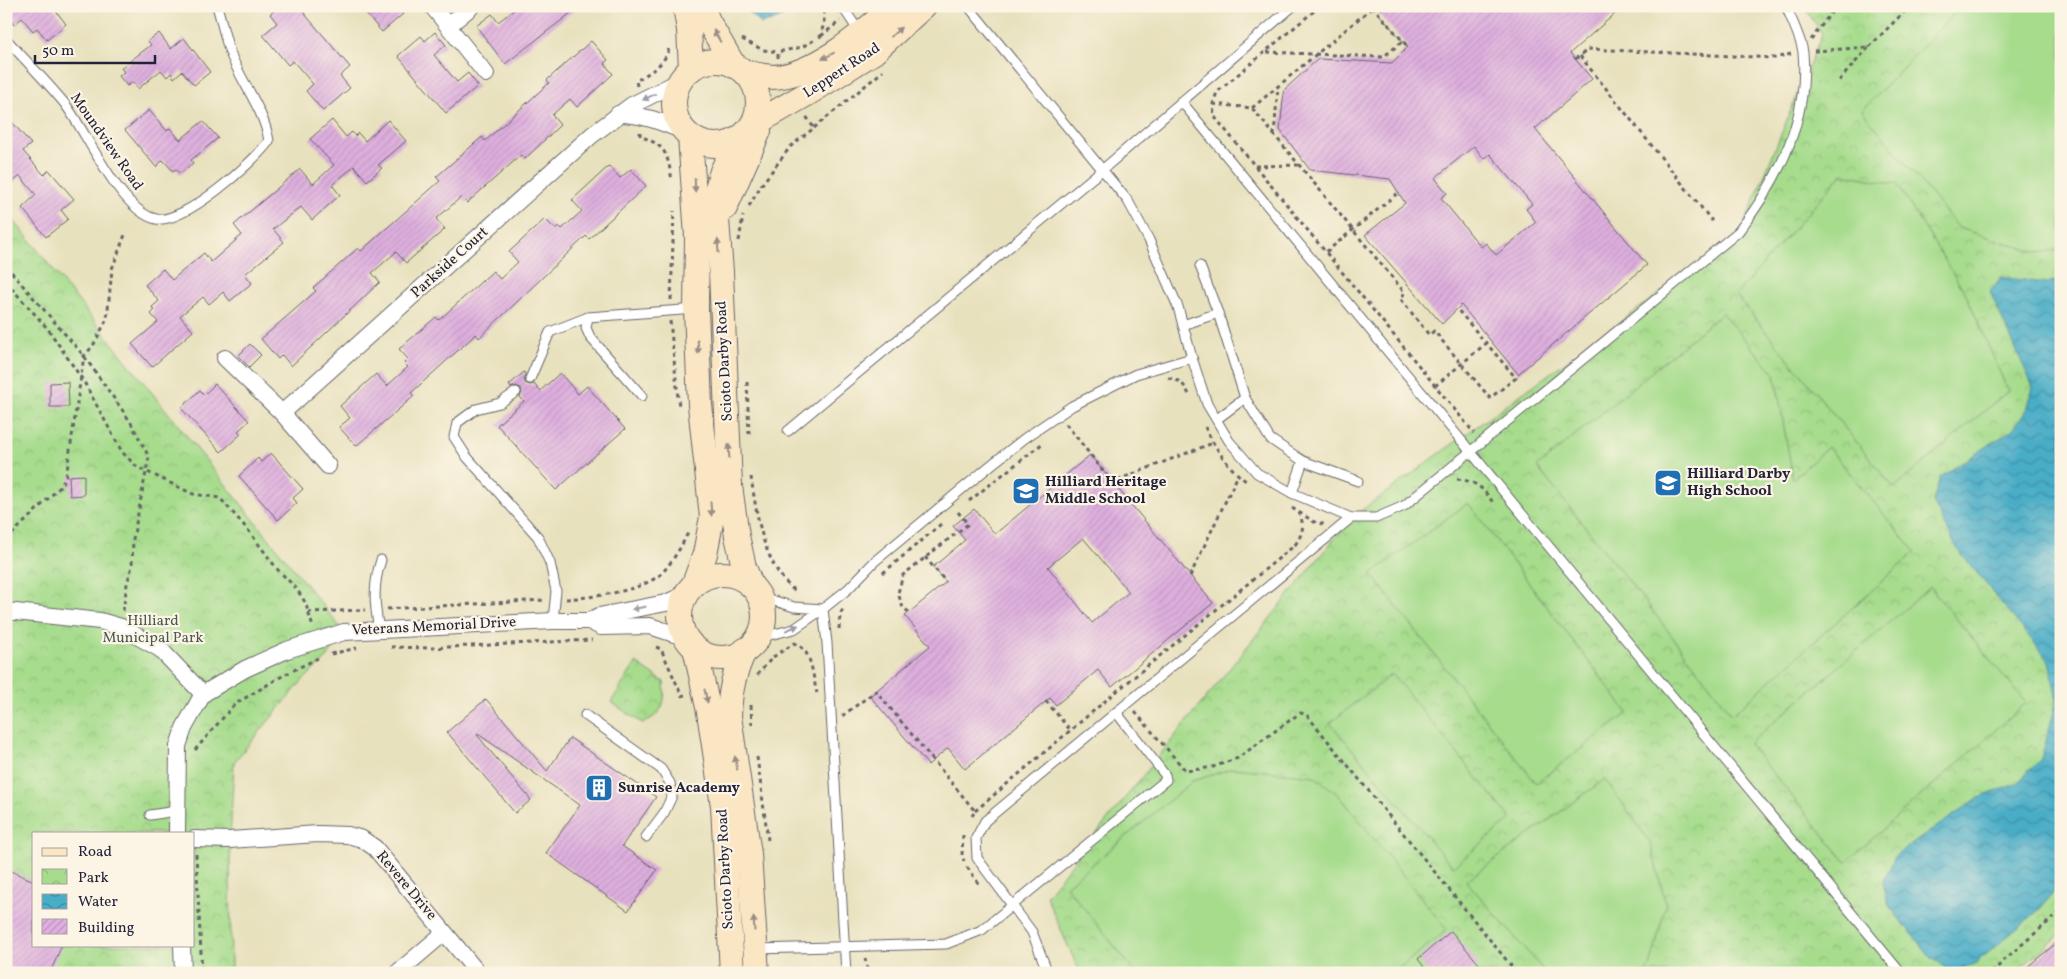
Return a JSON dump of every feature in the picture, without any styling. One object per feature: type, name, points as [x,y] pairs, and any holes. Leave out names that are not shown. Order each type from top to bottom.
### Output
[{"type":"main road","points":[[685,6],[689,30],[686,75]]},
{"type":"main road","points":[[702,6],[708,20],[739,69],[757,91],[758,104],[726,207],[717,220]]},
{"type":"main road","name":"Leppert Road","points":[[739,69],[772,77],[790,74],[837,51],[861,35],[894,6]]},
{"type":"main road","name":"Leppert Road","points":[[751,128],[874,52],[924,6]]},
{"type":"main road","points":[[739,69],[716,61],[702,63],[686,75],[676,91],[674,106],[677,120],[688,134],[696,141],[710,146],[725,145],[751,128]]},
{"type":"main road","name":"Scioto Darby Road","points":[[751,128],[722,171],[713,202],[717,220],[730,486],[737,536],[744,567],[755,591]]},
{"type":"main road","name":"Scioto Darby Road","points":[[688,134],[697,236],[696,309],[700,405],[712,517],[705,554],[690,589]]},
{"type":"main road","points":[[713,574],[726,574],[739,578],[755,591],[764,610],[763,625],[751,644],[736,656],[722,658],[708,656],[691,643],[681,626],[680,612],[682,599],[700,579],[713,574]]},
{"type":"main road","name":"Scioto Darby Road","points":[[691,643],[709,712],[723,806],[741,954],[757,973]]},
{"type":"main road","name":"Scioto Darby Road","points":[[741,954],[749,854],[729,716],[730,693],[735,670],[751,644]]},
{"type":"street","points":[[432,6],[486,74]]},
{"type":"street","points":[[448,26],[472,6]]},
{"type":"street","name":"Parkside Court","points":[[282,413],[592,135],[618,114],[686,75]]},
{"type":"street","points":[[618,114],[631,114],[649,118],[688,134]]},
{"type":"street","points":[[225,358],[282,413],[328,466]]},
{"type":"street","name":"Veterans Memorial Drive","points":[[177,832],[178,746],[188,719],[203,694],[245,669],[287,650],[344,632],[553,621],[589,621],[600,616],[666,603],[690,589]]},
{"type":"street","points":[[6,611],[100,621],[121,627],[160,649],[203,694]]},
{"type":"street","name":"Veterans Memorial Drive","points":[[589,621],[601,627],[650,626],[691,643]]},
{"type":"street","name":"Revere Drive","points":[[195,839],[364,834],[478,973]]},
{"type":"street","points":[[397,973],[444,933]]},
{"type":"street","points":[[182,946],[183,973]]},
{"type":"lane","name":"Moundview Road","points":[[6,40],[66,105],[103,166],[135,208],[156,219],[179,214],[202,202],[260,154],[269,141],[262,115],[253,101],[232,56],[217,6]]},
{"type":"lane","points":[[842,6],[861,35]]},
{"type":"lane","points":[[968,6],[1128,201],[1149,240],[1178,307],[1192,358],[1208,404],[1229,441],[1257,474],[1292,493],[1351,518],[1376,518],[1404,506],[1738,232],[1761,203],[1789,149],[1801,103],[1803,51],[1786,6]]},
{"type":"lane","points":[[788,430],[1102,170],[1293,6]]},
{"type":"lane","points":[[1181,102],[1902,973]]},
{"type":"lane","points":[[1200,266],[1218,314],[1245,398],[1270,440],[1303,461],[1358,481]]},
{"type":"lane","points":[[530,379],[550,332],[588,317],[696,309]]},
{"type":"lane","points":[[1183,325],[1218,314]]},
{"type":"lane","points":[[588,317],[586,328],[590,337],[642,396]]},
{"type":"lane","points":[[751,644],[794,628],[823,609],[848,589],[875,562],[991,465],[1059,414],[1136,374],[1192,358]]},
{"type":"lane","points":[[516,392],[500,403],[476,409],[457,423],[454,436],[467,457],[538,537],[550,563],[556,591],[553,621]]},
{"type":"lane","points":[[1217,420],[1245,398]]},
{"type":"lane","points":[[1292,493],[1303,461]]},
{"type":"lane","points":[[1048,973],[1032,932],[977,858],[976,838],[985,821],[1351,518]]},
{"type":"lane","points":[[379,629],[375,610],[375,578],[381,560]]},
{"type":"lane","points":[[755,591],[794,607],[823,609]]},
{"type":"lane","points":[[823,609],[832,717],[846,973]]},
{"type":"lane","points":[[741,954],[946,944],[982,930],[1166,780],[1166,775],[1116,712]]},
{"type":"lane","points":[[585,715],[661,769],[670,783],[672,796],[664,812],[646,837]]},
{"type":"lane","points":[[150,815],[176,811]]},
{"type":"path","points":[[738,34],[743,40],[763,50],[778,52],[802,47],[822,36],[824,6]]},
{"type":"path","points":[[1320,6],[1218,92],[1213,104],[1214,116],[1474,433]]},
{"type":"path","points":[[1803,51],[1836,6]]},
{"type":"path","points":[[1899,6],[1904,12]]},
{"type":"path","points":[[1838,83],[1869,48],[1912,6]]},
{"type":"path","points":[[1252,108],[1373,7],[1408,47]]},
{"type":"path","points":[[1266,52],[1383,58],[1402,41]]},
{"type":"path","points":[[1576,59],[1589,49],[1774,58],[1803,51],[1869,48]]},
{"type":"path","points":[[778,52],[779,76]]},
{"type":"path","points":[[1580,56],[1712,220]]},
{"type":"path","points":[[1274,135],[1278,86]]},
{"type":"path","points":[[748,207],[762,184],[791,146],[814,128],[795,101]]},
{"type":"path","points":[[1213,104],[1252,108],[1405,293],[1400,298],[1429,335],[1434,331],[1490,398],[1516,378],[1457,309]]},
{"type":"path","points":[[1255,166],[1298,165]]},
{"type":"path","points":[[1314,262],[1399,192]]},
{"type":"path","points":[[674,206],[670,323],[679,412]]},
{"type":"path","points":[[738,248],[744,215]]},
{"type":"path","points":[[6,540],[61,486],[66,477],[84,356],[93,346],[107,319],[112,269],[126,232]]},
{"type":"path","points":[[6,266],[84,356],[130,421],[149,457],[133,539],[132,566],[127,584],[121,627]]},
{"type":"path","points":[[6,282],[48,329],[81,377],[122,452],[137,467],[193,494],[220,498],[248,530],[278,570],[296,588],[305,602],[313,625]]},
{"type":"path","points":[[1435,386],[1490,340]]},
{"type":"path","points":[[1158,377],[1178,379],[1186,387],[1192,402]]},
{"type":"path","points":[[747,378],[749,435]]},
{"type":"path","points":[[1059,430],[1074,420]]},
{"type":"path","points":[[1066,424],[1112,482],[1212,443]]},
{"type":"path","points":[[1204,426],[1212,443],[1238,475],[1253,486]]},
{"type":"path","points":[[950,516],[1044,442]]},
{"type":"path","points":[[750,472],[756,511],[767,550],[784,582],[795,591],[794,607]]},
{"type":"path","points":[[1190,576],[1238,475]]},
{"type":"path","points":[[1455,479],[1470,481],[1480,486],[1495,505]]},
{"type":"path","points":[[1290,506],[1316,523],[1340,527]]},
{"type":"path","points":[[909,612],[903,608],[898,593],[903,575],[968,524],[957,510]]},
{"type":"path","points":[[968,824],[975,811],[1117,691],[1295,545],[1303,533],[1303,521],[1299,512]]},
{"type":"path","points":[[879,576],[944,522]]},
{"type":"path","points":[[308,612],[555,600],[629,590],[660,574],[687,534],[689,526]]},
{"type":"path","points":[[925,557],[946,582]]},
{"type":"path","points":[[839,634],[840,615],[844,608]]},
{"type":"path","points":[[794,628],[795,642]]},
{"type":"path","points":[[383,647],[430,648],[595,640]]},
{"type":"path","points":[[795,642],[809,655],[820,717],[843,716],[876,691],[975,811]]},
{"type":"path","points":[[755,681],[756,675],[772,657],[795,642]]},
{"type":"path","points":[[653,645],[661,649],[682,696]]},
{"type":"path","points":[[194,757],[196,749],[236,704],[284,675],[324,656],[362,647]]},
{"type":"path","points":[[1117,691],[1186,771],[1213,767],[1238,758],[1300,713],[1306,714],[1516,973]]},
{"type":"path","points":[[1046,701],[1071,731]]},
{"type":"path","points":[[751,703],[752,730]]},
{"type":"path","points":[[843,708],[843,716]]},
{"type":"path","points":[[755,748],[767,819],[769,847]]},
{"type":"path","points":[[965,831],[962,838],[962,855],[969,872],[983,888]]},
{"type":"path","points":[[195,856],[202,973]]},
{"type":"path","points":[[1992,973],[2004,960],[2061,911]]},
{"type":"path","points":[[863,947],[868,973]]},
{"type":"green space","name":"Hilliard Darby High School","points":[[1804,6],[2061,6],[2061,934],[2014,973],[1080,973],[1046,896],[1351,518],[1740,235],[1822,34]]},
{"type":"green space","points":[[1961,6],[2061,6],[2061,249],[2038,253],[1959,228],[1862,111]]},
{"type":"green space","points":[[1842,174],[1897,184],[1966,294],[2008,391],[1894,488],[1736,295]]},
{"type":"green space","name":"Hilliard Municipal Park","points":[[6,211],[344,632],[327,658],[303,680],[234,762],[230,840],[231,973],[6,973]]},
{"type":"green space","points":[[1722,313],[1775,374],[1793,479],[1828,447],[1915,552],[1732,715],[1648,605],[1537,467]]},
{"type":"green space","points":[[1468,503],[1628,713],[1536,783],[1371,574]]},
{"type":"green space","points":[[1930,587],[2026,703],[1846,862],[1749,744]]},
{"type":"green space","points":[[636,663],[664,682],[662,707],[655,716],[642,723],[611,702]]},
{"type":"green space","points":[[1392,674],[1511,819],[1453,867],[1330,723]]},
{"type":"green space","points":[[1233,768],[1314,776],[1338,794],[1447,930],[1393,973],[1136,973],[1066,886],[1193,781]]},
{"type":"green space","points":[[1605,779],[1650,842],[1666,905],[1650,967],[1644,973],[1546,973],[1466,881]]},
{"type":"water","points":[[745,6],[791,6],[786,14],[761,24]]},
{"type":"water","points":[[2001,277],[2047,283],[2061,279],[2061,884],[2039,910],[1976,963],[1953,972],[1932,958],[1889,906],[1883,883],[1895,856],[1978,798],[2016,784],[2041,759],[2057,700],[2049,661],[1958,550],[1933,502],[1940,477],[2012,430],[2027,410],[2033,387],[1990,292]]},
{"type":"building","points":[[6,6],[52,6],[66,24],[47,40],[37,28],[33,31],[22,18],[14,25],[6,15]]},
{"type":"building","points":[[280,6],[298,6],[350,67],[340,76],[350,88],[323,111],[306,91],[313,84],[293,61],[288,65],[263,35],[277,23],[270,14]]},
{"type":"building","points":[[359,6],[397,6],[403,14],[382,32]]},
{"type":"building","points":[[519,6],[580,6],[505,64],[476,26],[492,14],[498,22]]},
{"type":"building","points":[[1385,6],[1624,6],[1570,53],[1592,79],[1535,129],[1647,265],[1518,374],[1461,305],[1442,324],[1365,235],[1405,203],[1390,179],[1310,170],[1280,130],[1284,90],[1318,59],[1392,63],[1408,47],[1378,13]],"holes":[[[1474,146],[1484,159],[1490,154],[1532,204],[1526,209],[1536,222],[1496,255],[1486,243],[1481,247],[1441,198],[1447,193],[1435,178]]]},
{"type":"building","points":[[435,32],[446,45],[434,55],[457,82],[468,73],[478,86],[446,113],[398,56],[421,36],[425,41]]},
{"type":"building","points":[[159,33],[171,49],[184,38],[210,72],[194,85],[182,71],[174,78],[171,73],[167,77],[161,70],[138,89],[133,82],[127,86],[119,76],[124,72],[121,68],[151,45],[148,41]]},
{"type":"building","points":[[591,41],[608,60],[604,63],[613,74],[577,107],[570,99],[552,115],[560,125],[525,159],[521,155],[467,203],[461,197],[436,219],[445,229],[406,263],[396,252],[372,273],[380,282],[291,366],[282,355],[278,359],[261,339],[316,291],[313,288],[358,248],[361,251],[440,181],[436,177],[482,137],[485,141],[549,83],[547,80]]},
{"type":"building","points":[[149,110],[167,131],[170,128],[180,140],[203,121],[218,138],[191,160],[193,163],[180,174],[176,169],[173,171],[163,160],[156,167],[125,130]]},
{"type":"building","points":[[6,115],[31,144],[23,151],[44,175],[49,170],[74,199],[61,210],[68,219],[46,237],[22,208],[36,195],[20,176],[6,188]]},
{"type":"building","points":[[332,120],[346,137],[352,132],[355,136],[358,133],[365,141],[388,120],[406,141],[378,165],[382,168],[367,181],[354,166],[332,185],[340,195],[312,220],[301,207],[273,229],[284,242],[245,274],[252,283],[230,301],[223,292],[209,304],[203,297],[180,316],[193,331],[152,367],[132,344],[158,322],[151,314],[154,311],[152,307],[159,301],[145,285],[163,269],[172,280],[204,253],[211,262],[242,235],[234,225],[300,169],[313,184],[334,165],[310,139]]},
{"type":"building","points":[[609,166],[620,178],[631,169],[646,186],[589,239],[586,236],[479,338],[476,334],[411,393],[414,396],[356,446],[339,427],[350,418],[340,406],[376,374],[387,386],[408,367],[404,363],[408,359],[399,349],[436,317],[439,320],[493,271],[500,279],[518,262],[509,252],[545,219],[555,229],[559,226],[562,229],[582,211],[572,200]]},
{"type":"building","points":[[250,344],[261,355],[249,367],[238,356]]},
{"type":"building","points":[[524,372],[525,383],[534,384],[540,391],[560,373],[578,394],[587,386],[625,429],[556,490],[497,425],[524,401],[520,397],[521,388],[516,386],[511,388],[509,385]]},
{"type":"building","points":[[68,382],[69,407],[50,407],[50,383]]},
{"type":"building","points":[[215,384],[249,421],[238,431],[241,434],[221,452],[181,408],[200,390],[204,395]]},
{"type":"building","points":[[271,453],[303,489],[293,498],[297,503],[278,520],[239,476],[258,458],[261,462]]},
{"type":"building","name":"Hilliard Heritage Middle School","points":[[1090,455],[1213,603],[1112,687],[1098,670],[1056,705],[1050,698],[965,769],[948,748],[928,765],[870,696],[930,646],[905,616],[946,582],[933,567],[965,540],[953,526],[974,509],[995,534]],"holes":[[[1083,538],[1129,592],[1092,623],[1048,567]]]},
{"type":"building","points":[[84,475],[84,495],[70,496],[69,476]]},
{"type":"building","points":[[486,699],[547,771],[570,738],[656,797],[622,846],[657,870],[628,911],[546,853],[580,805],[478,734],[531,800],[515,813],[447,732]]},
{"type":"building","points":[[6,869],[32,880],[32,946],[62,946],[50,973],[6,973]]},
{"type":"building","points":[[1451,931],[1479,964],[1469,973],[1429,973],[1418,959]]},
{"type":"building","points":[[2061,939],[2061,973],[2020,973]]},
{"type":"place","name":"Hilliard Darby High School","points":[[1668,483]]},
{"type":"place","name":"Hilliard Heritage Middle School","points":[[1026,491]]},
{"type":"place","name":"Sunrise Academy","points":[[599,788]]}]
